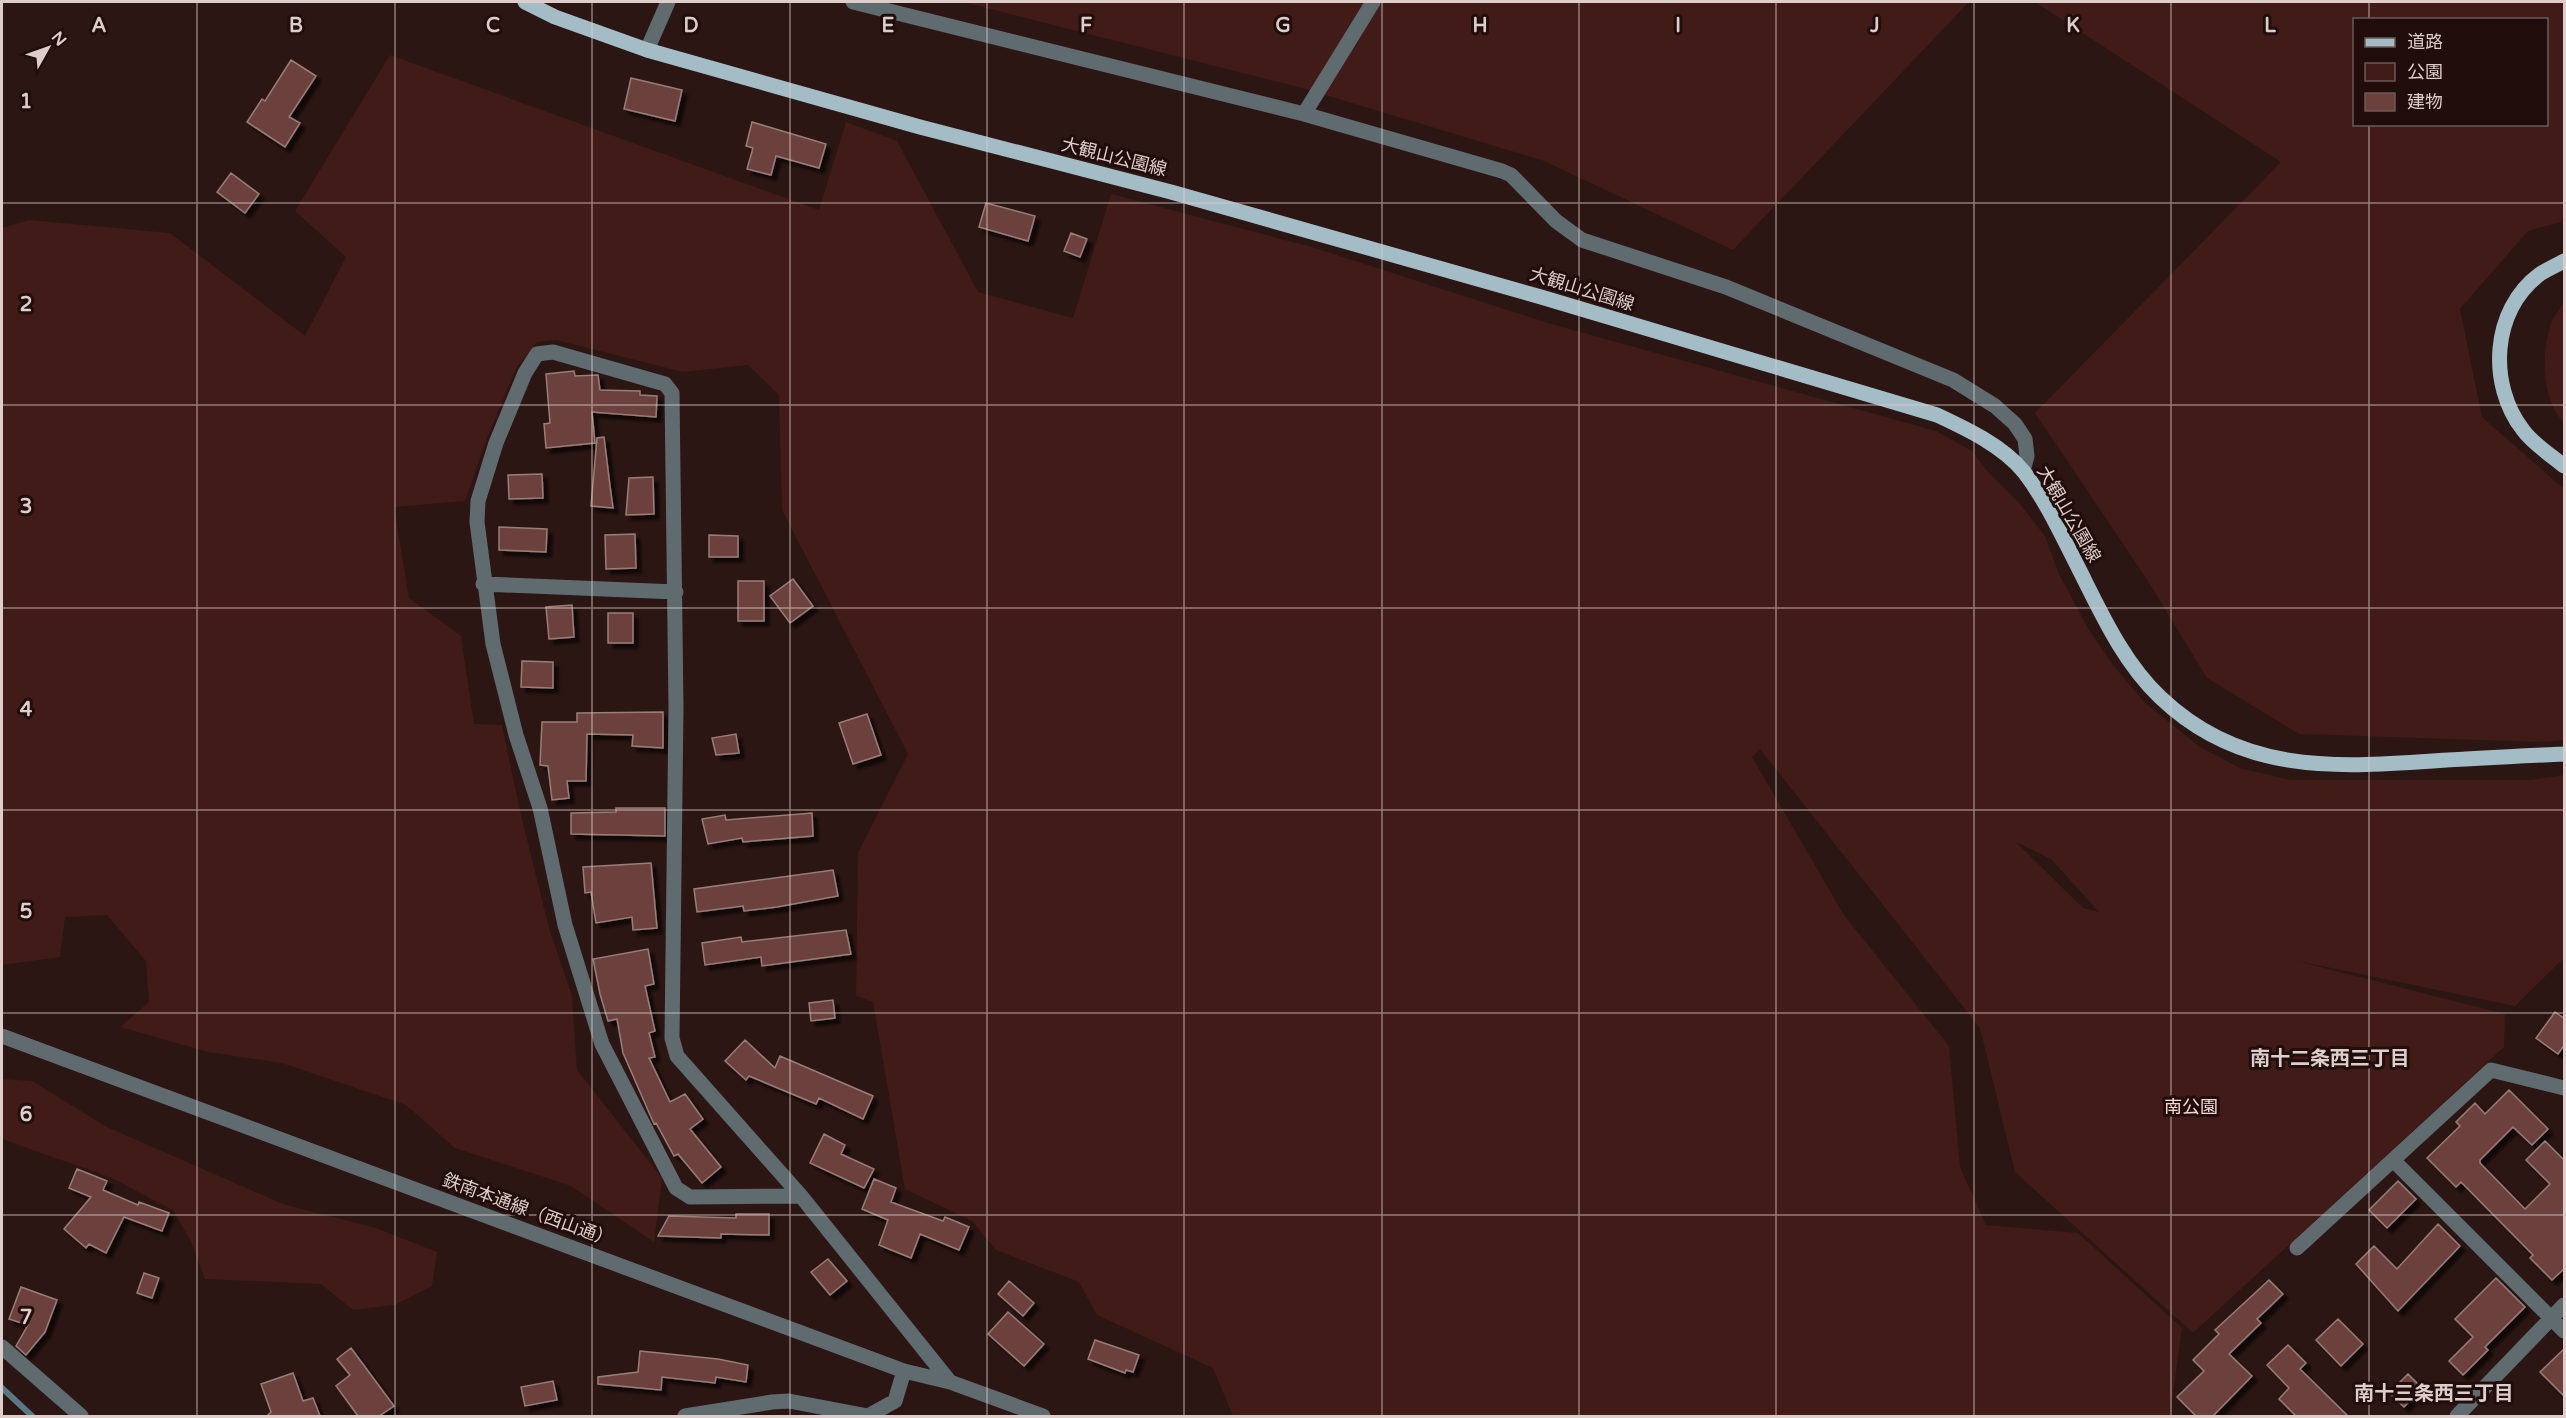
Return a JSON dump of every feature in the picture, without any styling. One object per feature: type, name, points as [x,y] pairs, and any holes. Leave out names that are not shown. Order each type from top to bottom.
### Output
[{"type":"main road","name":"大観山公園線","points":[[525,2],[555,17],[647,50],[920,127],[1172,192],[1434,266],[1937,415],[1985,440],[2023,471],[2060,530],[2127,658],[2159,697],[2188,721],[2212,736],[2253,754],[2300,764],[2352,767],[2565,754]]},
{"type":"main road","points":[[2565,261],[2539,275],[2511,310],[2500,348],[2499,370],[2505,401],[2524,431],[2565,466]]},
{"type":"street","points":[[647,50],[668,2]]},
{"type":"street","points":[[853,2],[1304,114],[1502,171],[1510,176],[1563,228],[1582,240],[1726,287],[1953,380],[1995,406],[2015,424],[2025,439],[2027,456],[2023,471]]},
{"type":"street","points":[[1304,114],[1374,2]]},
{"type":"street","points":[[801,1196],[690,1197],[676,1188],[602,1044],[568,935],[540,808],[516,735],[493,644],[483,584],[477,522],[478,501],[496,443],[525,373],[537,354],[553,352],[665,384],[672,393],[676,592],[672,1038],[677,1056],[801,1196],[950,1382]]},
{"type":"street","points":[[483,584],[676,592]]},
{"type":"street","name":"鉄南本通線（西山通）","points":[[2,1036],[904,1371],[950,1382],[1043,1416]]},
{"type":"street","points":[[2297,1248],[2491,1070],[2565,1088]]},
{"type":"street","points":[[2393,1160],[2565,1330]]},
{"type":"street","points":[[2457,1416],[2565,1305]]},
{"type":"street","points":[[2,1347],[81,1416]]},
{"type":"street","points":[[685,1416],[780,1401],[868,1416],[895,1401],[904,1371]]},
{"type":"green space","points":[[963,2],[1969,2],[1733,250],[1544,161],[1302,88]]},
{"type":"green space","points":[[2035,2],[2564,2],[2564,221],[2528,231],[2460,309],[2482,417],[2564,489],[2564,740],[2542,742],[2299,734],[2207,678],[2146,578],[2035,413],[2281,162]]},
{"type":"green space","name":"南公園","points":[[390,55],[819,210],[846,122],[897,141],[978,292],[1073,318],[1111,194],[1315,248],[1548,323],[1936,431],[1972,451],[1988,472],[2020,504],[2045,536],[2059,574],[2089,630],[2113,665],[2145,703],[2200,747],[2240,768],[2290,780],[2530,780],[2564,775],[2564,958],[2515,1006],[2297,961],[2505,1014],[2504,1047],[2193,1333],[2015,1172],[1980,1028],[1760,749],[1752,757],[1844,915],[1949,1046],[1960,1167],[1986,1225],[2078,1233],[2182,1328],[2170,1416],[1233,1416],[1213,1368],[1097,1315],[1079,1282],[996,1250],[972,1221],[905,1189],[873,1002],[856,996],[858,853],[908,754],[782,510],[779,395],[748,365],[683,372],[556,340],[537,342],[517,367],[487,438],[465,501],[394,507],[409,598],[461,636],[474,724],[502,725],[520,811],[549,928],[572,996],[577,1070],[662,1178],[654,1242],[571,1186],[455,1148],[406,1105],[282,1063],[208,1052],[120,1027],[149,1002],[146,961],[107,915],[65,917],[60,957],[2,965],[2,228],[29,220],[170,233],[305,336],[346,257],[295,211]],"holes":[[[2016,842],[2051,859],[2099,912],[2083,908]]]},
{"type":"green space","points":[[2564,302],[2564,423],[2551,402],[2545,377],[2545,351],[2550,326]]},
{"type":"green space","points":[[2,1079],[32,1081],[107,1127],[283,1204],[376,1228],[437,1252],[432,1286],[395,1305],[353,1310],[321,1284],[205,1279],[192,1244],[174,1211],[112,1178],[2,1139]]},
{"type":"building","points":[[291,60],[316,76],[289,117],[300,123],[285,147],[247,122],[262,99],[265,101]]},
{"type":"building","points":[[631,78],[682,90],[675,121],[624,109]]},
{"type":"building","points":[[752,122],[826,144],[819,168],[776,156],[771,175],[747,169],[753,148],[746,146]]},
{"type":"building","points":[[231,173],[259,194],[245,213],[217,192]]},
{"type":"building","points":[[986,203],[1035,216],[1028,241],[979,227]]},
{"type":"building","points":[[1071,233],[1087,239],[1080,257],[1064,251]]},
{"type":"building","points":[[574,371],[575,376],[598,375],[600,390],[640,391],[640,395],[657,396],[656,417],[592,412],[595,443],[546,448],[544,424],[550,423],[546,374]]},
{"type":"building","points":[[604,437],[613,508],[591,506],[597,438]]},
{"type":"building","points":[[542,474],[543,498],[509,499],[508,475]]},
{"type":"building","points":[[653,477],[654,514],[626,515],[629,478]]},
{"type":"building","points":[[499,527],[547,529],[546,552],[499,550]]},
{"type":"building","points":[[635,534],[636,568],[606,569],[605,535]]},
{"type":"building","points":[[709,535],[738,536],[738,557],[709,557]]},
{"type":"building","points":[[793,579],[813,606],[790,623],[770,596]]},
{"type":"building","points":[[738,581],[764,581],[764,621],[738,621]]},
{"type":"building","points":[[572,605],[574,637],[549,639],[546,607]]},
{"type":"building","points":[[608,613],[633,613],[633,643],[608,643]]},
{"type":"building","points":[[522,661],[553,662],[553,688],[521,687]]},
{"type":"building","points":[[663,712],[663,748],[632,746],[633,735],[587,734],[586,781],[567,781],[569,798],[552,800],[548,766],[540,765],[542,722],[577,722],[577,713]]},
{"type":"building","points":[[867,714],[881,755],[853,764],[839,723]]},
{"type":"building","points":[[736,734],[739,753],[716,755],[712,738]]},
{"type":"building","points":[[616,808],[665,808],[665,836],[571,834],[571,813],[616,812]]},
{"type":"building","points":[[812,813],[813,836],[743,842],[742,838],[708,844],[702,819],[725,815],[726,820]]},
{"type":"building","points":[[651,863],[657,928],[633,930],[632,917],[596,923],[591,892],[585,893],[583,867]]},
{"type":"building","points":[[833,870],[838,896],[744,911],[743,906],[697,912],[694,889]]},
{"type":"building","points":[[846,930],[851,954],[762,966],[761,957],[705,965],[702,943],[741,937],[742,942]]},
{"type":"building","points":[[648,949],[654,984],[645,986],[655,1031],[649,1033],[655,1057],[649,1058],[670,1102],[685,1094],[703,1119],[690,1129],[721,1167],[702,1183],[678,1154],[674,1156],[656,1123],[654,1124],[623,1053],[617,1019],[608,1021],[600,994],[593,959]]},
{"type":"building","points":[[833,1000],[835,1018],[811,1021],[809,1003]]},
{"type":"building","points":[[2555,1012],[2565,1019],[2565,1044],[2558,1054],[2536,1038]]},
{"type":"building","points":[[745,1040],[775,1068],[780,1056],[873,1096],[863,1119],[819,1098],[816,1104],[749,1076],[746,1080],[725,1061]]},
{"type":"building","points":[[2509,1090],[2548,1129],[2532,1145],[2513,1127],[2480,1160],[2480,1163],[2525,1209],[2550,1184],[2526,1160],[2545,1141],[2565,1161],[2565,1268],[2552,1280],[2530,1258],[2533,1255],[2461,1182],[2456,1187],[2427,1158],[2460,1126],[2456,1122],[2475,1103],[2485,1114]]},
{"type":"building","points":[[824,1134],[845,1145],[841,1154],[874,1169],[864,1188],[810,1163]]},
{"type":"building","points":[[77,1169],[107,1181],[103,1190],[138,1205],[139,1202],[169,1213],[162,1231],[124,1217],[106,1253],[89,1244],[86,1248],[64,1229],[91,1197],[69,1188]]},
{"type":"building","points":[[874,1179],[896,1188],[891,1202],[943,1221],[945,1217],[969,1227],[959,1250],[920,1234],[911,1258],[879,1245],[888,1220],[862,1209]]},
{"type":"building","points":[[2398,1181],[2416,1199],[2387,1228],[2369,1210]]},
{"type":"building","points":[[736,1214],[769,1214],[769,1235],[721,1234],[721,1238],[658,1236],[669,1216],[736,1218]]},
{"type":"building","points":[[2438,1224],[2460,1246],[2398,1311],[2356,1264],[2374,1246],[2397,1269]]},
{"type":"building","points":[[828,1259],[847,1281],[830,1295],[811,1272]]},
{"type":"building","points":[[144,1273],[159,1278],[152,1298],[137,1293]]},
{"type":"building","points":[[2496,1278],[2525,1307],[2485,1347],[2488,1350],[2463,1375],[2449,1361],[2473,1337],[2455,1319]]},
{"type":"building","points":[[2269,1280],[2283,1294],[2257,1319],[2261,1323],[2229,1354],[2252,1376],[2213,1416],[2196,1416],[2177,1397],[2204,1371],[2193,1360],[2219,1334],[2215,1330]]},
{"type":"building","points":[[1009,1281],[1034,1303],[1023,1316],[998,1294]]},
{"type":"building","points":[[21,1287],[57,1300],[45,1332],[26,1355],[16,1346],[28,1325],[9,1319]]},
{"type":"building","points":[[1008,1312],[1044,1344],[1024,1366],[988,1334]]},
{"type":"building","points":[[2338,1319],[2363,1344],[2341,1366],[2316,1340]]},
{"type":"building","points":[[1095,1340],[1139,1355],[1133,1372],[1126,1370],[1125,1373],[1088,1359]]},
{"type":"building","points":[[2288,1345],[2306,1363],[2300,1369],[2348,1416],[2296,1416],[2279,1399],[2289,1388],[2267,1365]]},
{"type":"building","points":[[351,1348],[394,1406],[379,1416],[358,1416],[336,1386],[350,1375],[337,1359]]},
{"type":"building","points":[[2565,1348],[2565,1397],[2540,1372]]},
{"type":"building","points":[[640,1351],[718,1359],[748,1365],[746,1382],[716,1377],[715,1383],[662,1377],[661,1390],[598,1384],[598,1377],[638,1372]]},
{"type":"building","points":[[293,1373],[303,1401],[313,1398],[320,1416],[267,1416],[271,1412],[261,1384]]},
{"type":"building","points":[[2408,1374],[2422,1388],[2404,1407],[2389,1393]]},
{"type":"building","points":[[553,1381],[557,1400],[525,1406],[521,1387]]},
{"type":"waterway","points":[[2,1388],[32,1416]]},
{"type":"district","name":"南十二条西三丁目","points":[[2330,1059]]},
{"type":"district","name":"南十三条西三丁目","points":[[2434,1394]]}]
